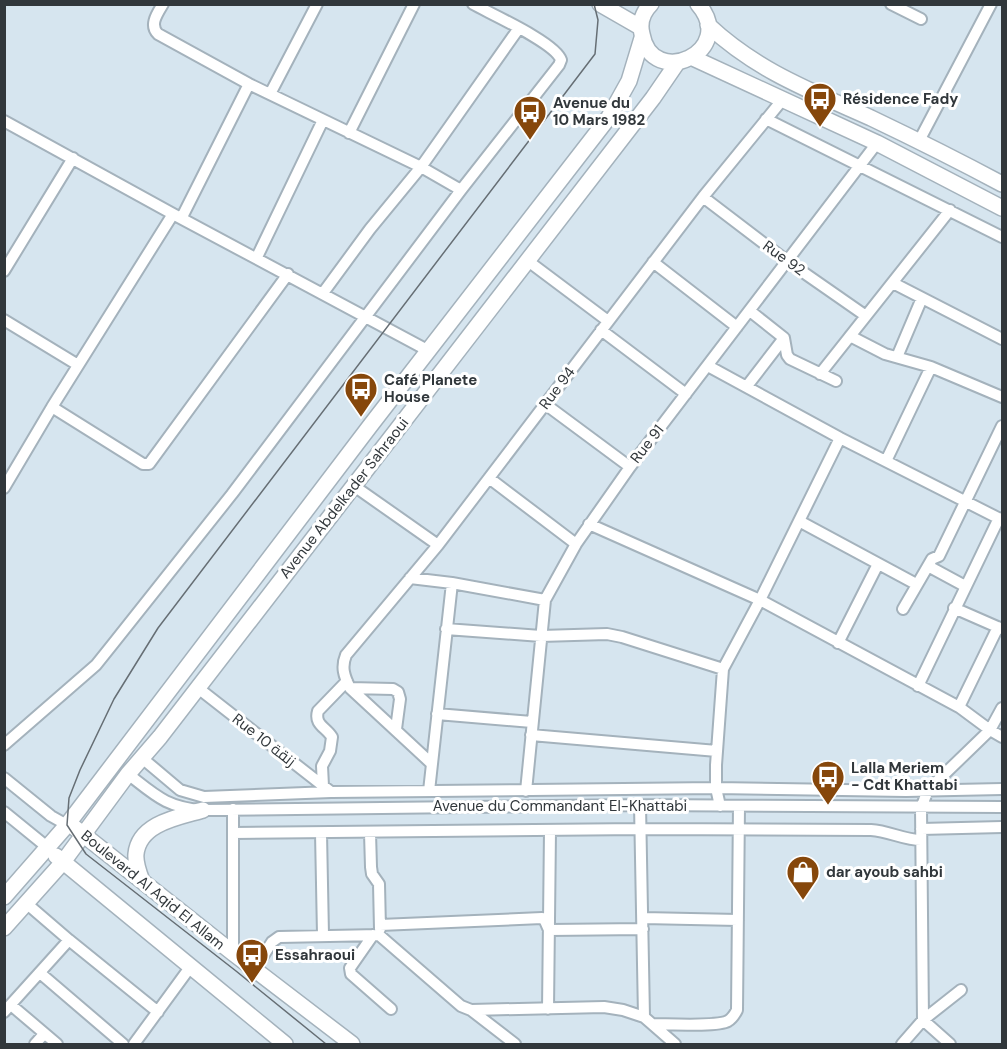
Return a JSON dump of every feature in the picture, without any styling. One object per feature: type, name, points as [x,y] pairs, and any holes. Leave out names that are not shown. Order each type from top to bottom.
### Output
[{"type":"main road","points":[[600,4],[641,32],[647,49],[654,56],[665,62],[677,63],[693,58],[706,44],[705,12]]},
{"type":"main road","name":"Avenue Abdelkader Sahraoui","points":[[4,897],[67,825],[614,110],[629,81],[643,17],[651,4]]},
{"type":"main road","points":[[705,12],[742,54],[771,72],[919,141],[1002,184]]},
{"type":"main road","points":[[693,58],[878,143],[1002,208]]},
{"type":"main road","name":"Avenue Abdelkader Sahraoui","points":[[4,928],[63,862],[128,774],[198,688],[528,261],[653,98],[677,63]]},
{"type":"main road","points":[[142,881],[136,853],[142,837],[159,824],[203,810]]},
{"type":"main road","name":"Boulevard Al Aqid El Allam","points":[[67,825],[83,833],[254,970],[352,1044]]},
{"type":"main road","points":[[47,847],[285,1044]]},
{"type":"street","points":[[163,4],[154,18],[155,32],[249,84],[421,167],[461,190]]},
{"type":"street","points":[[270,94],[317,4]]},
{"type":"street","points":[[349,133],[414,4]]},
{"type":"street","points":[[4,746],[96,665],[232,494],[461,190],[560,63],[558,52],[473,4]]},
{"type":"street","points":[[919,141],[992,4]]},
{"type":"street","points":[[895,5],[921,20]]},
{"type":"street","points":[[323,293],[370,229],[421,167],[519,28]]},
{"type":"street","points":[[4,488],[78,365],[178,215],[249,84]]},
{"type":"street","name":"Rue 94","points":[[348,685],[343,672],[346,655],[438,545],[703,197],[783,99]]},
{"type":"street","points":[[765,119],[1002,237]]},
{"type":"street","points":[[257,257],[323,120]]},
{"type":"street","points":[[4,121],[429,351]]},
{"type":"street","name":"Rue 91","points":[[526,791],[545,600],[576,543],[630,467],[878,143]]},
{"type":"street","points":[[4,271],[73,158]]},
{"type":"street","name":"Rue 92","points":[[703,197],[787,261],[866,316]]},
{"type":"street","points":[[820,375],[950,210]]},
{"type":"street","points":[[528,261],[686,394]]},
{"type":"street","points":[[653,262],[737,327]]},
{"type":"street","points":[[52,407],[143,464],[148,464],[288,274]]},
{"type":"street","points":[[893,283],[1002,339]]},
{"type":"street","points":[[897,357],[922,298]]},
{"type":"street","points":[[750,311],[784,338],[790,359],[836,381]]},
{"type":"street","points":[[4,320],[78,365]]},
{"type":"street","points":[[850,336],[885,354],[931,367],[1002,397]]},
{"type":"street","points":[[747,387],[784,338]]},
{"type":"street","points":[[708,366],[840,438],[1001,519],[954,608],[918,686]]},
{"type":"street","points":[[886,461],[931,367]]},
{"type":"street","points":[[545,404],[630,467]]},
{"type":"street","points":[[903,609],[932,559],[939,556],[1002,426]]},
{"type":"street","points":[[720,806],[716,788],[723,669],[760,600],[840,438]]},
{"type":"street","points":[[489,478],[576,543]]},
{"type":"street","points":[[354,486],[438,545]]},
{"type":"street","points":[[799,521],[916,584]]},
{"type":"street","points":[[589,524],[760,600],[959,707],[1002,737]]},
{"type":"street","points":[[838,643],[878,564]]},
{"type":"street","points":[[928,566],[965,586]]},
{"type":"street","points":[[410,578],[452,583],[545,600]]},
{"type":"street","points":[[429,791],[452,583]]},
{"type":"street","points":[[954,608],[1000,628],[959,707]]},
{"type":"street","points":[[446,629],[541,636],[607,634],[723,669]]},
{"type":"street","points":[[327,789],[322,766],[330,751],[332,736],[319,724],[316,717],[318,711],[348,685],[393,689],[399,692],[400,699],[396,729]]},
{"type":"street","points":[[348,685],[432,764]]},
{"type":"street","name":"Rue 10 زنقة","points":[[198,688],[327,789]]},
{"type":"street","points":[[950,1044],[923,1020],[921,808],[928,790],[990,730],[1002,708]]},
{"type":"street","points":[[437,714],[532,722]]},
{"type":"street","points":[[531,735],[717,751]]},
{"type":"street","name":"Avenue du Commandant El-Khattabi","points":[[142,758],[172,785],[188,794],[204,796],[327,789],[429,791],[716,788],[1002,789]]},
{"type":"street","name":"Avenue du Commandant El-Khattabi","points":[[128,774],[170,805],[203,810],[640,805],[1002,807]]},
{"type":"street","points":[[4,778],[51,816],[67,825]]},
{"type":"street","points":[[640,805],[648,1021]]},
{"type":"street","points":[[648,1021],[720,1023],[731,1020],[735,1015],[737,1010],[739,806]]},
{"type":"street","points":[[233,809],[233,953]]},
{"type":"street","points":[[4,812],[47,847]]},
{"type":"street","points":[[233,833],[640,829],[871,830],[905,838],[921,834],[1002,827]]},
{"type":"street","points":[[548,1009],[550,831]]},
{"type":"street","points":[[370,832],[372,874],[379,884],[377,932],[350,968],[351,974],[391,1009]]},
{"type":"street","points":[[321,833],[322,935]]},
{"type":"street","points":[[26,903],[158,1012]]},
{"type":"street","points":[[254,970],[272,942],[279,937],[377,932],[542,918],[549,930]]},
{"type":"street","points":[[549,930],[738,920]]},
{"type":"street","points":[[377,932],[461,1006],[471,1010],[515,1044]]},
{"type":"street","points":[[57,1044],[8,1009],[69,940]]},
{"type":"street","points":[[134,1044],[190,966]]},
{"type":"street","points":[[40,973],[123,1044]]},
{"type":"street","points":[[902,1044],[923,1020],[961,990]]},
{"type":"street","points":[[471,1010],[603,1007],[623,1010],[648,1021],[675,1044]]},
{"type":"street","points":[[34,1044],[44,1034]]},
{"type":"tram line","points":[[326,1044],[86,854],[67,825],[69,798],[114,699],[158,628],[595,54],[598,20],[594,4]]},
{"type":"place","name":"Résidence Fady","points":[[820,128]]},
{"type":"place","name":"Avenue du 10 Mars 1982","points":[[530,141]]},
{"type":"place","name":"Café Planete House","points":[[361,418]]},
{"type":"place","name":"Lalla Meriem - Cdt Khattabi","points":[[828,806]]},
{"type":"place","name":"dar ayoub sahbi","points":[[803,901]]},
{"type":"place","name":"Essahraoui","points":[[252,984]]}]
